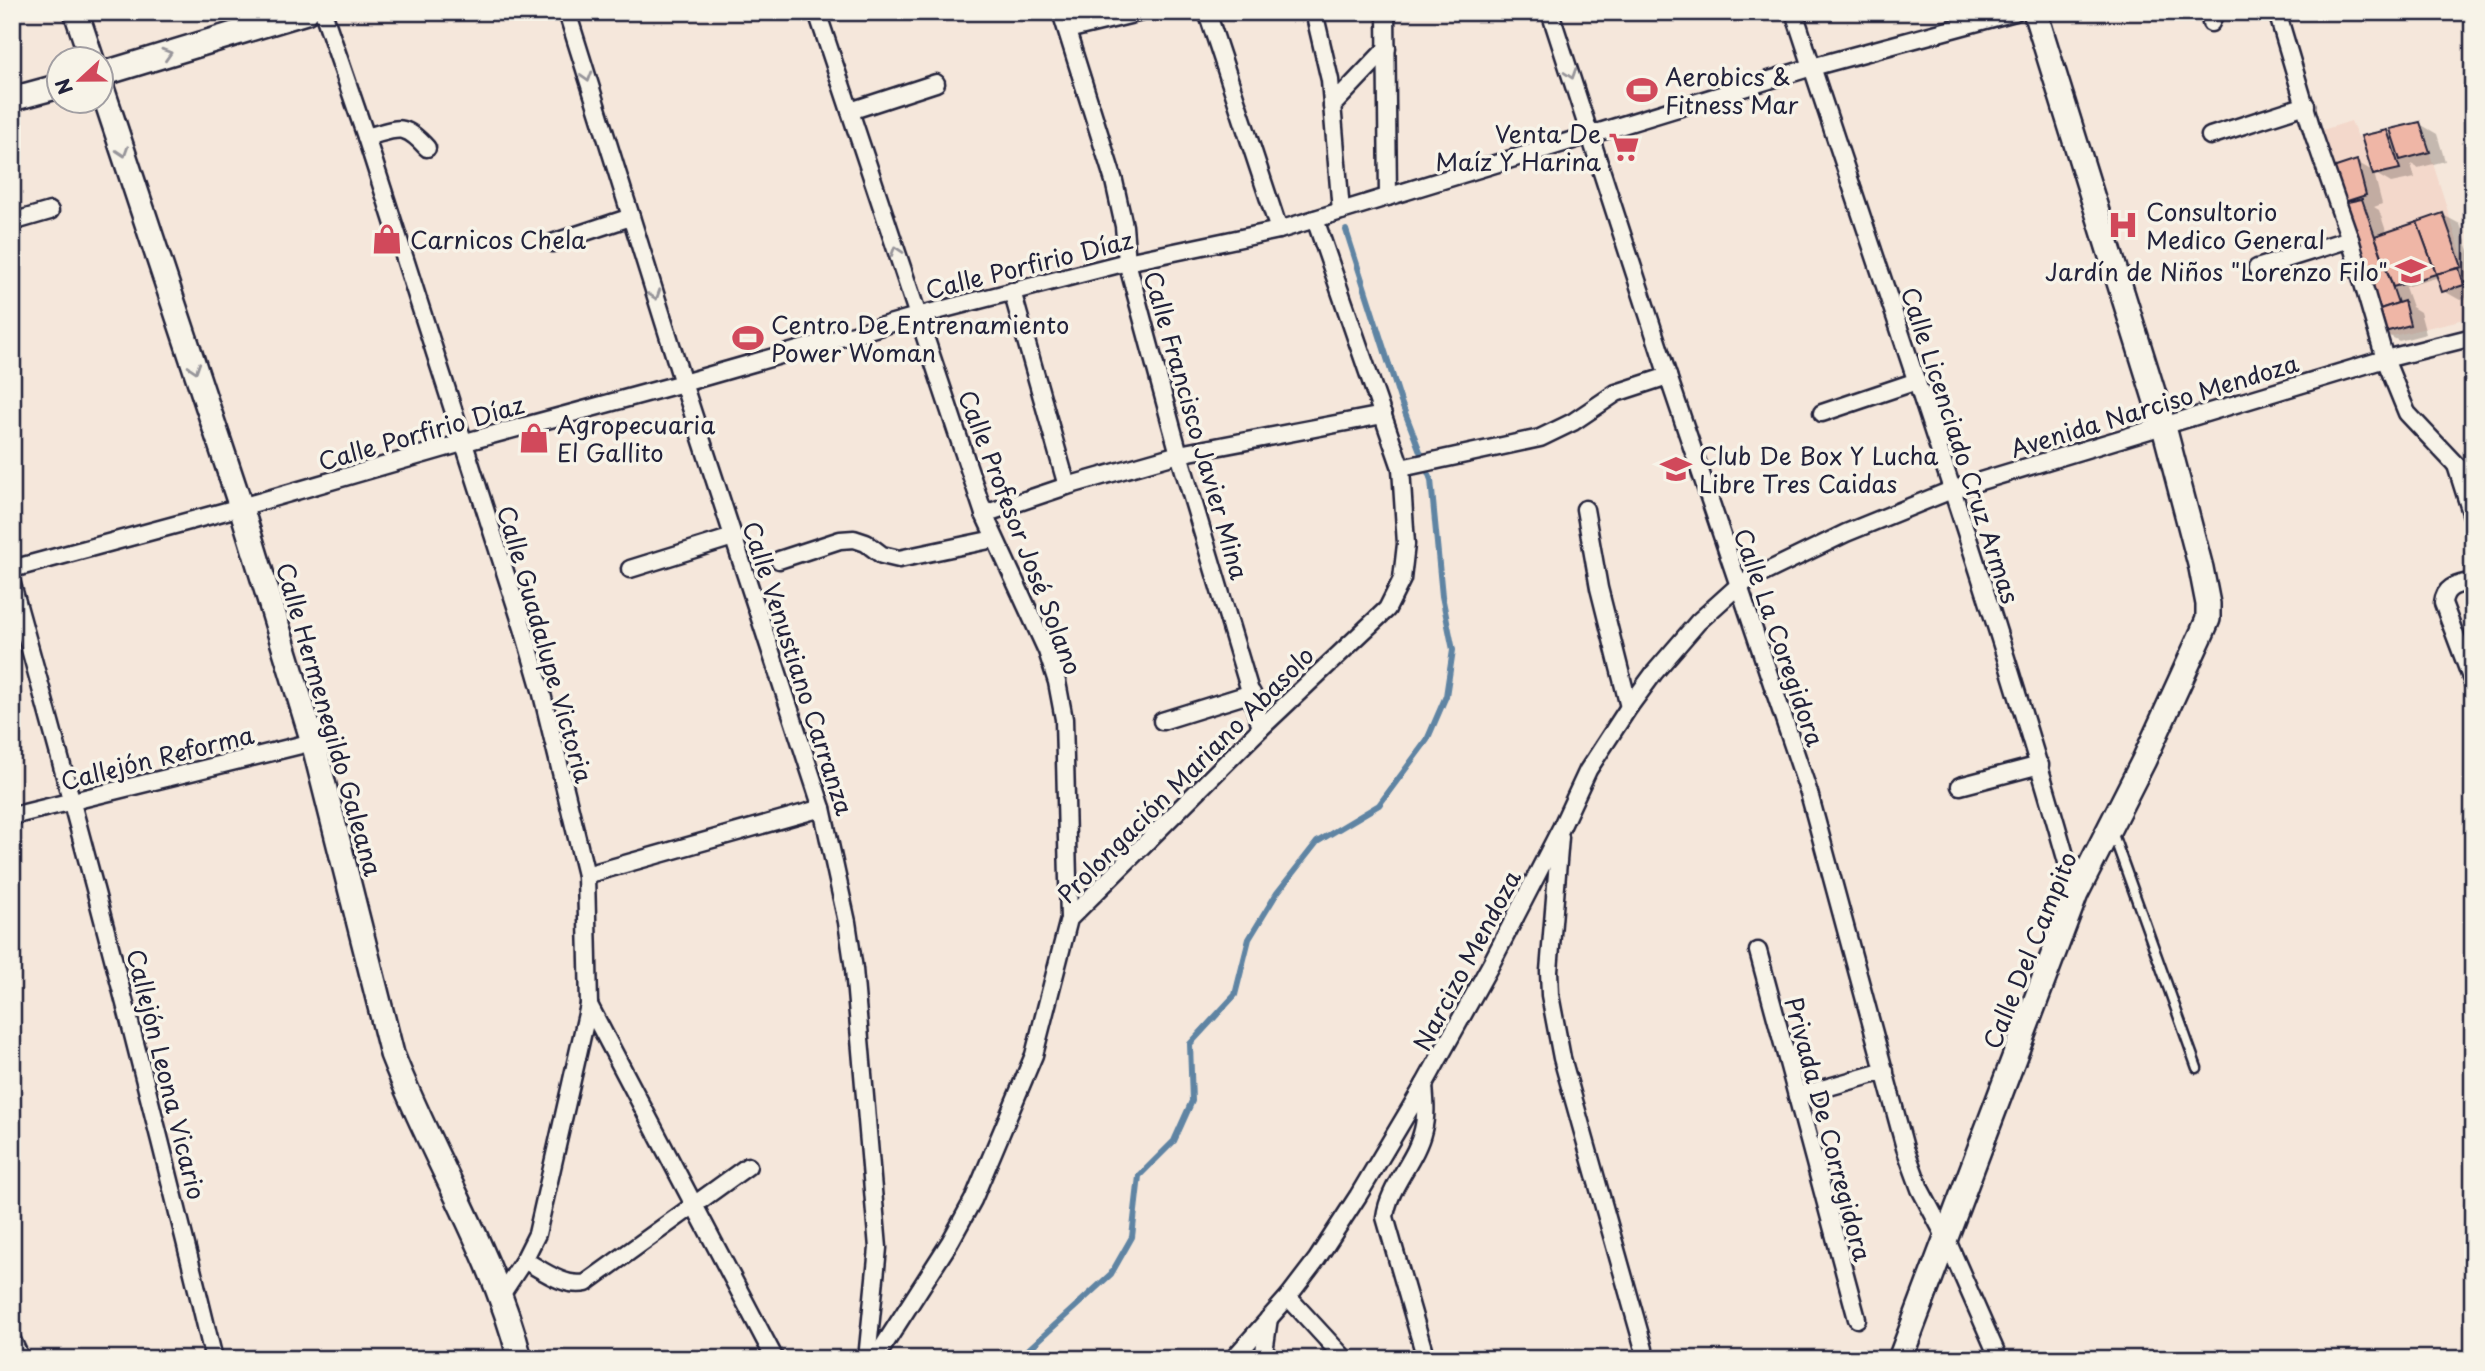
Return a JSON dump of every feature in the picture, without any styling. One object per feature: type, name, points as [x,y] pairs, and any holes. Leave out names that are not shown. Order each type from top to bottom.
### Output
[{"type":"street","points":[[76,12],[87,46]]},
{"type":"street","points":[[116,70],[306,12]]},
{"type":"street","name":"Calle Guadalupe Victoria","points":[[323,12],[366,137],[537,678],[586,875],[589,1005],[537,1234],[501,1295]]},
{"type":"street","name":"Calle Venustiano Carranza","points":[[567,12],[683,383],[822,808],[847,922],[854,969],[878,1248],[867,1359]]},
{"type":"street","name":"Calle Profesor José Solano","points":[[817,12],[985,514],[994,539],[1042,639],[1057,682],[1064,719],[1069,919]]},
{"type":"street","name":"Calle Francisco Javier Mina","points":[[1060,12],[1121,205],[1127,262],[1179,454],[1262,728]]},
{"type":"street","points":[[1066,30],[1142,12]]},
{"type":"street","points":[[1207,12],[1279,230]]},
{"type":"street","points":[[1314,12],[1330,80],[1341,211]]},
{"type":"street","points":[[1386,12],[1388,197]]},
{"type":"street","name":"Calle La Coregidora","points":[[1550,12],[1668,376],[1812,804],[1905,1148],[1920,1188],[1946,1238],[1999,1359]]},
{"type":"street","name":"Calle Licenciado Cruz Armas","points":[[1794,12],[1954,489],[2040,765],[2076,894]]},
{"type":"street","name":"Calle Porfirio Díaz","points":[[12,569],[1012,290],[1127,262],[1279,230],[1812,67],[2015,12]]},
{"type":"street","name":"Calle Del Campito","points":[[1900,1359],[2076,894],[2144,760],[2209,612],[2201,568],[2164,427],[2035,12]]},
{"type":"street","points":[[2277,12],[2313,133],[2350,239],[2385,359],[2407,413],[2456,465],[2473,478]]},
{"type":"street","points":[[1332,106],[1387,48]]},
{"type":"street","points":[[850,111],[936,83]]},
{"type":"street","points":[[12,99],[46,90]]},
{"type":"street","points":[[2210,136],[2306,105]]},
{"type":"street","name":"Calle Hermenegildo Galeana","points":[[111,116],[241,507],[313,742],[392,1054],[409,1098],[501,1295],[520,1359]]},
{"type":"street","points":[[366,137],[405,129],[413,133],[426,148]]},
{"type":"street","points":[[12,222],[50,211]]},
{"type":"street","points":[[552,243],[631,217]]},
{"type":"street","name":"Prolongación Mariano Abasolo","points":[[876,1359],[973,1200],[1034,1055],[1069,919],[1387,609],[1402,579],[1406,544],[1408,466],[1383,415],[1315,219]]},
{"type":"street","points":[[2257,268],[2350,239]]},
{"type":"street","points":[[1012,290],[1068,486]]},
{"type":"street","name":"Avenida Narciso Mendoza","points":[[1739,585],[1846,533],[1954,489],[2385,359],[2473,337]]},
{"type":"street","points":[[1408,466],[1540,438],[1557,431],[1616,393],[1668,376]]},
{"type":"street","points":[[1822,413],[1917,381]]},
{"type":"street","points":[[985,514],[1068,486],[1179,454],[1383,415]]},
{"type":"street","points":[[2456,465],[2473,519]]},
{"type":"street","points":[[1585,509],[1599,588],[1629,707]]},
{"type":"street","points":[[629,569],[733,537]]},
{"type":"street","points":[[779,560],[840,540],[854,539],[866,543],[882,555],[899,559],[994,539]]},
{"type":"street","points":[[2473,581],[2451,587],[2444,594],[2443,603],[2473,683]]},
{"type":"street","name":"Callejón Leona Vicario","points":[[12,584],[73,801],[214,1359]]},
{"type":"street","name":"Narcizo Mendoza","points":[[1233,1359],[1288,1297],[1317,1259],[1358,1196],[1491,964],[1588,770],[1629,707],[1698,622],[1739,585]]},
{"type":"street","points":[[1162,721],[1252,693]]},
{"type":"street","name":"Callejón Reforma","points":[[12,816],[313,742]]},
{"type":"street","points":[[1960,786],[2040,765]]},
{"type":"street","points":[[586,875],[822,808]]},
{"type":"street","points":[[1561,828],[1550,946],[1550,995],[1562,1058],[1644,1349]]},
{"type":"street","name":"Privada De Corregidora","points":[[1758,951],[1857,1319]]},
{"type":"street","points":[[589,1005],[775,1359]]},
{"type":"street","points":[[1797,1096],[1885,1071]]},
{"type":"street","points":[[1424,1085],[1423,1130],[1387,1203],[1385,1217],[1426,1359]]},
{"type":"street","points":[[524,1260],[567,1283],[586,1283],[748,1166]]},
{"type":"street","points":[[1288,1297],[1345,1359]]},
{"type":"street","points":[[1263,1359],[1269,1318]]},
{"type":"street","points":[[12,1340],[21,1359]]},
{"type":"lane","points":[[2110,828],[2197,1068]]},
{"type":"shaded area","points":[[2351,121],[2358,137],[2420,122],[2473,291],[2473,317],[2380,339],[2313,133]]},
{"type":"building","points":[[2420,122],[2430,152],[2400,160],[2390,129]]},
{"type":"building","points":[[2387,130],[2400,169],[2373,175],[2361,136]]},
{"type":"building","points":[[2357,160],[2366,195],[2338,204],[2327,170]]},
{"type":"building","points":[[2362,199],[2398,303],[2374,311],[2338,204]]},
{"type":"building","points":[[2443,213],[2462,267],[2436,274],[2417,222]]},
{"type":"building","points":[[2417,222],[2436,274],[2393,287],[2375,236]]},
{"type":"building","points":[[2459,268],[2464,285],[2442,292],[2436,274]]},
{"type":"building","points":[[2404,301],[2410,325],[2381,333],[2374,311]]},
{"type":"waterway","points":[[1018,1359],[1111,1274],[1132,1237],[1139,1176],[1174,1141],[1192,1101],[1190,1044],[1235,995],[1249,939],[1277,893],[1317,842],[1379,805],[1427,740],[1446,696],[1453,650],[1442,596],[1431,480],[1401,402],[1346,230]]},
{"type":"place","name":"Aerobics & Fitness Mar","points":[[1642,90]]},
{"type":"place","name":"Venta De Maíz Y Harina","points":[[1624,147]]},
{"type":"place","name":"Consultorio Medico General","points":[[2123,225]]},
{"type":"place","name":"Carnicos Chela","points":[[387,239]]},
{"type":"place","name":"Jardín de Niños \"Lorenzo Filo\"","points":[[2411,271]]},
{"type":"place","name":"Centro De Entrenamiento Power Woman","points":[[748,338]]},
{"type":"place","name":"Agropecuaria El Gallito","points":[[534,438]]},
{"type":"place","name":"Club De Box Y Lucha Libre Tres Caidas","points":[[1676,469]]}]
